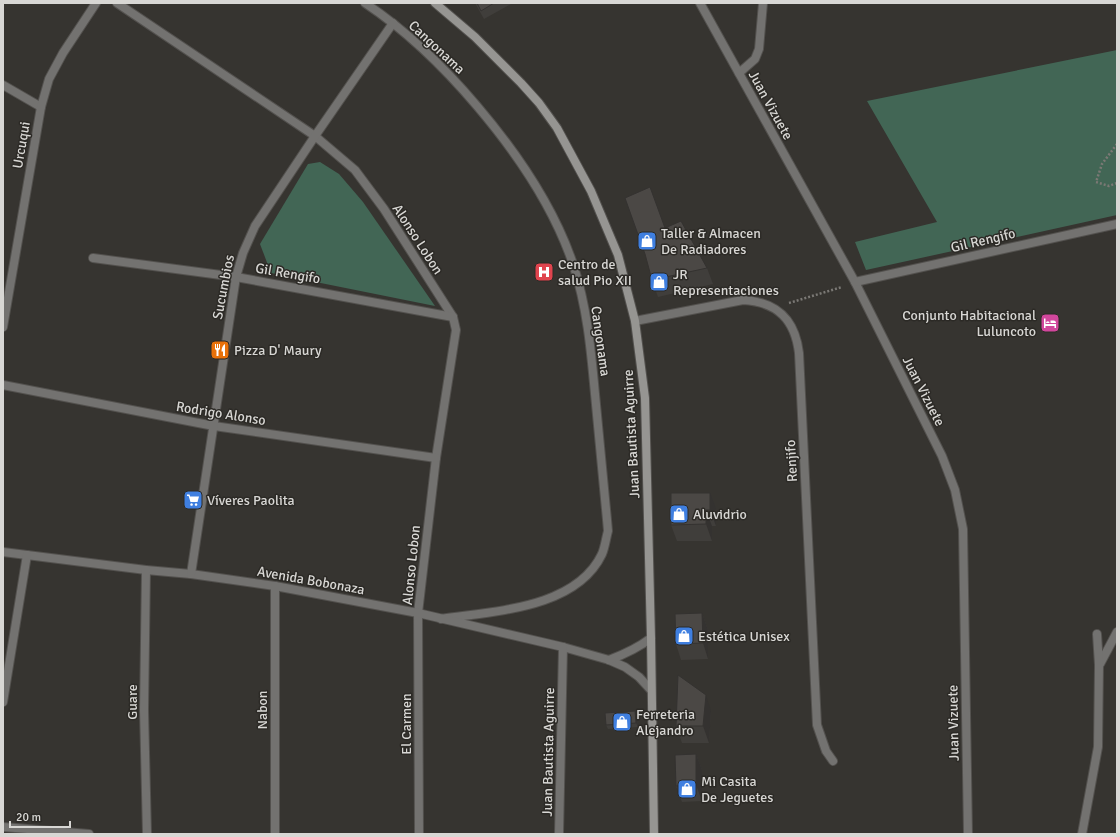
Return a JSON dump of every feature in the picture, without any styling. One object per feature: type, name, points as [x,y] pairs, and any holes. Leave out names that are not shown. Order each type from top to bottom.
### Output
[{"type":"main road","name":"Juan Bautista Aguirre","points":[[435,3],[476,37],[540,104],[557,128],[591,191],[618,255],[635,321],[645,398],[654,834]]},
{"type":"street","name":"Urcuqui","points":[[3,327],[41,107],[49,79],[63,53],[96,3]]},
{"type":"street","name":"Alonso Lobon","points":[[117,3],[315,136],[355,170],[384,209],[453,317],[456,330],[436,458],[418,613]]},
{"type":"street","name":"Cangonama","points":[[365,3],[393,23],[450,74],[501,134],[537,186],[560,227],[574,265],[584,308],[590,348],[608,531],[602,554],[591,572],[575,586],[540,602],[522,607],[441,619]]},
{"type":"street","name":"Juan Vizuete","points":[[700,3],[855,282],[942,456],[955,490],[963,529],[968,834]]},
{"type":"street","points":[[739,73],[755,59],[759,49],[763,3]]},
{"type":"street","name":"Sucumbios","points":[[191,574],[236,277],[242,253],[255,226],[393,23]]},
{"type":"street","points":[[3,85],[41,107]]},
{"type":"street","name":"Gil Rengifo","points":[[855,282],[1117,224]]},
{"type":"street","name":"Gil Rengifo","points":[[93,258],[236,277],[453,317]]},
{"type":"street","name":"Renjifo","points":[[635,321],[744,300],[763,303],[774,308],[789,322],[794,332],[798,342],[817,726],[826,751],[833,761]]},
{"type":"street","name":"Rodrigo Alonso","points":[[3,386],[214,426],[436,458]]},
{"type":"street","name":"Avenida Bobonaza","points":[[3,552],[146,570],[191,574],[275,586],[418,613],[563,647],[609,660],[625,667],[639,677],[651,690]]},
{"type":"street","points":[[3,702],[27,555]]},
{"type":"street","name":"Guare","points":[[146,570],[144,710],[147,834]]},
{"type":"street","name":"Nabon","points":[[275,586],[275,834]]},
{"type":"street","name":"El Carmen","points":[[418,613],[419,834]]},
{"type":"street","points":[[1099,665],[1117,632]]},
{"type":"street","points":[[1082,834],[1098,747],[1099,665],[1097,634]]},
{"type":"street","points":[[609,660],[624,655],[651,638]]},
{"type":"street","name":"Juan Bautista Aguirre","points":[[559,834],[563,647]]},
{"type":"street","points":[[3,826],[89,834]]},
{"type":"path","points":[[1117,144],[1102,164],[1096,182],[1109,186],[1117,183]]},
{"type":"path","points":[[774,308],[855,282]]},
{"type":"green space","points":[[1117,50],[1117,215],[866,270],[855,242],[937,222],[867,101]]},
{"type":"green space","points":[[320,162],[339,174],[363,202],[435,306],[271,273],[260,244],[308,164]]},
{"type":"building","points":[[477,3],[494,3],[481,11]]},
{"type":"building","points":[[650,187],[665,228],[681,221],[707,268],[652,280],[645,254],[625,198]]},
{"type":"building","points":[[671,493],[710,493],[710,510],[706,510],[706,524],[671,525]]},
{"type":"building","points":[[702,613],[703,643],[676,644],[675,614]]},
{"type":"building","points":[[678,675],[706,695],[703,726],[676,726]]},
{"type":"building","name":"Ferreteria Alejandro","points":[[635,711],[636,723],[606,725],[605,713]]},
{"type":"building","points":[[696,754],[696,785],[676,786],[675,755]]},
{"type":"place","name":"Taller & Almacen De Radiadores","points":[[647,241]]},
{"type":"place","name":"Centro de salud Pio XII","points":[[544,272]]},
{"type":"place","name":"JR Representaciones","points":[[659,282]]},
{"type":"place","name":"Conjunto Habitacional Luluncoto","points":[[1050,323]]},
{"type":"place","name":"Pizza D' Maury","points":[[220,350]]},
{"type":"place","name":"Víveres Paolita","points":[[193,500]]},
{"type":"place","name":"Aluvidrio","points":[[679,514]]},
{"type":"place","name":"Estética Unisex","points":[[684,636]]},
{"type":"place","name":"Ferreteria Alejandro","points":[[622,722]]},
{"type":"place","name":"Mi Casita De Jeguetes","points":[[687,789]]}]
